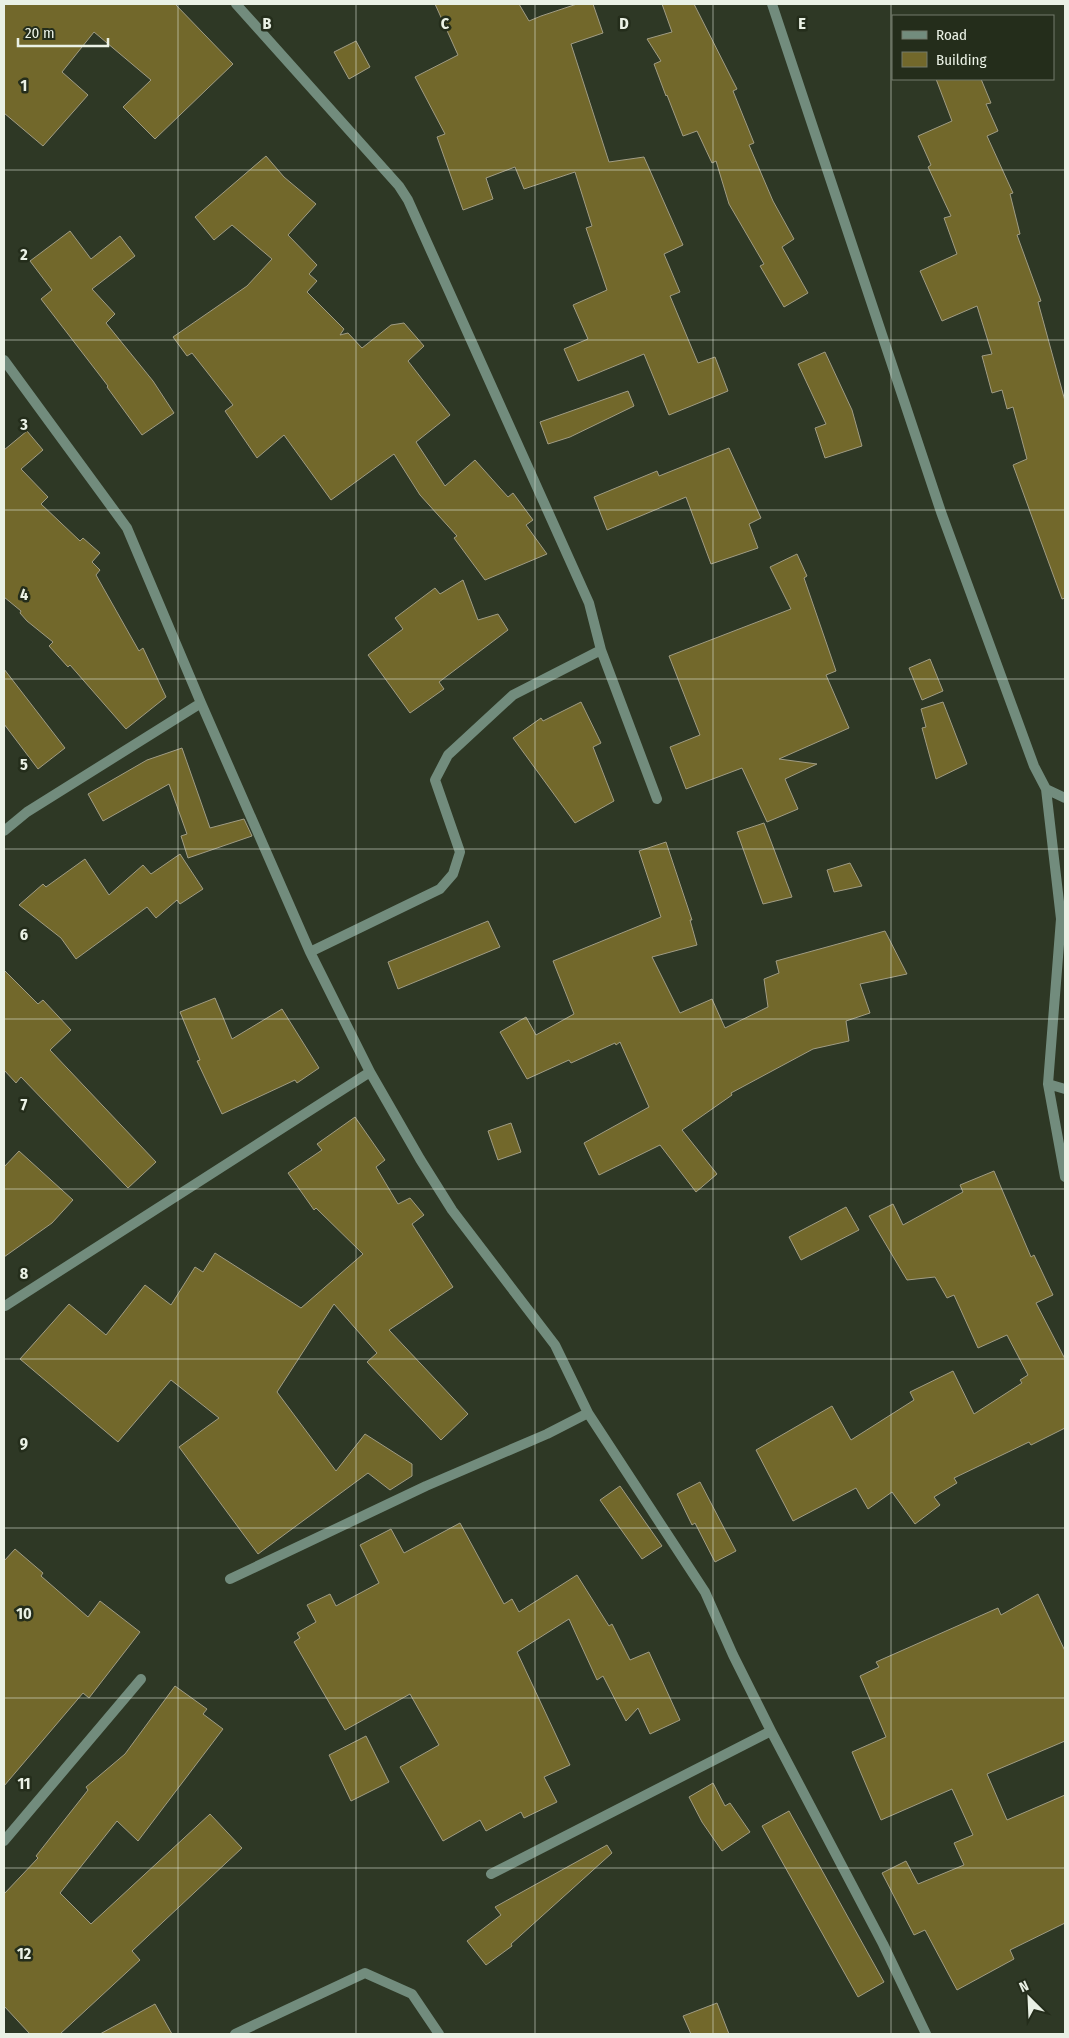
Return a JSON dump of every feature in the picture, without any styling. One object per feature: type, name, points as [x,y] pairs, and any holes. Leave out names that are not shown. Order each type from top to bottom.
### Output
[{"type":"street","points":[[236,4],[399,186],[408,200],[589,604],[600,650],[657,798]]},
{"type":"street","points":[[772,4],[941,512],[1034,766],[1046,789],[1061,919],[1048,1084],[1065,1176]]},
{"type":"street","points":[[4,360],[127,528],[310,952],[370,1072],[452,1210],[555,1345],[588,1413],[705,1592],[733,1655],[771,1731],[884,1944],[926,2034]]},
{"type":"street","points":[[310,952],[440,889],[453,874],[460,852],[435,780],[448,755],[513,694],[600,650]]},
{"type":"street","points":[[4,831],[27,812],[201,703]]},
{"type":"street","points":[[1046,789],[1065,798]]},
{"type":"street","points":[[5,1306],[370,1072]]},
{"type":"street","points":[[1048,1084],[1065,1089]]},
{"type":"street","points":[[230,1579],[426,1486],[547,1434],[588,1413]]},
{"type":"street","points":[[4,1841],[141,1679]]},
{"type":"street","points":[[491,1874],[771,1731]]},
{"type":"street","points":[[235,2034],[365,1973],[412,1994],[439,2034]]},
{"type":"building","points":[[4,4],[175,4],[233,64],[155,139],[123,107],[151,80],[94,32],[62,72],[88,95],[43,146],[4,113]]},
{"type":"building","points":[[435,4],[519,4],[529,21],[577,4],[593,4],[603,33],[571,44],[609,162],[644,157],[683,245],[664,254],[680,292],[670,296],[698,363],[715,357],[728,391],[669,415],[644,354],[578,381],[564,349],[588,339],[573,305],[607,290],[586,228],[592,226],[575,172],[524,189],[515,167],[486,178],[493,199],[463,210],[437,137],[445,134],[415,77],[458,55]]},
{"type":"building","points":[[662,4],[694,4],[737,89],[733,91],[754,143],[749,145],[773,201],[794,239],[782,247],[808,293],[784,307],[760,266],[764,264],[729,204],[716,161],[712,163],[697,131],[683,136],[666,96],[654,64],[661,61],[647,39],[672,32]]},
{"type":"building","points":[[356,41],[370,67],[349,79],[334,52]]},
{"type":"building","points":[[936,80],[981,80],[991,103],[986,104],[998,131],[987,136],[1013,193],[1010,194],[1020,234],[1017,235],[1041,301],[1038,302],[1065,401],[1065,598],[1062,599],[1013,465],[1027,459],[1013,407],[1007,409],[1002,390],[992,393],[982,356],[992,354],[977,306],[942,321],[920,271],[957,254],[944,218],[951,216],[928,167],[931,165],[918,136],[952,121]]},
{"type":"building","points":[[266,156],[284,177],[316,204],[288,235],[317,265],[309,274],[317,281],[307,292],[344,329],[340,335],[348,333],[362,348],[391,325],[404,323],[424,346],[408,361],[450,415],[416,442],[445,486],[475,460],[508,497],[513,493],[533,520],[526,525],[547,554],[485,580],[454,538],[457,536],[420,495],[394,454],[331,500],[284,435],[257,458],[225,411],[233,405],[192,353],[187,356],[173,337],[247,286],[272,259],[232,225],[214,240],[195,217]]},
{"type":"building","points":[[70,231],[91,259],[120,236],[135,256],[92,289],[115,314],[106,323],[153,381],[174,413],[142,435],[108,386],[41,299],[52,290],[30,261]]},
{"type":"building","points":[[825,352],[852,410],[862,446],[825,458],[815,428],[826,424],[798,364]]},
{"type":"building","points":[[628,391],[634,406],[570,437],[548,444],[540,422]]},
{"type":"building","points":[[27,431],[43,450],[21,469],[48,497],[41,504],[80,541],[83,538],[100,553],[92,562],[100,570],[96,575],[139,651],[143,648],[166,697],[126,729],[70,665],[68,667],[49,646],[53,642],[27,621],[20,613],[21,611],[4,597],[4,450]]},
{"type":"building","points":[[729,448],[761,518],[749,524],[758,548],[711,564],[686,497],[607,530],[594,497],[657,471],[659,476]]},
{"type":"building","points":[[797,554],[807,576],[804,578],[836,671],[826,675],[849,728],[779,759],[817,764],[785,779],[798,809],[767,822],[742,768],[686,789],[670,747],[700,735],[669,656],[791,609],[770,567]]},
{"type":"building","points":[[463,580],[478,620],[498,614],[508,630],[439,682],[444,689],[410,713],[368,655],[403,629],[395,618],[435,588],[440,594]]},
{"type":"building","points":[[930,659],[943,691],[922,700],[909,668]]},
{"type":"building","points":[[4,669],[65,748],[38,769],[4,724]]},
{"type":"building","points":[[581,702],[601,743],[593,747],[614,801],[575,823],[513,738],[541,718],[543,721]]},
{"type":"building","points":[[943,702],[967,764],[936,779],[922,728],[926,727],[921,709]]},
{"type":"building","points":[[182,748],[210,828],[244,819],[252,836],[188,858],[181,836],[187,834],[169,784],[103,821],[88,794],[147,760]]},
{"type":"building","points":[[764,823],[792,897],[763,904],[737,832]]},
{"type":"building","points":[[666,842],[692,920],[690,920],[697,945],[652,957],[680,1013],[712,999],[725,1028],[768,1007],[764,979],[779,973],[776,961],[885,931],[907,974],[860,984],[870,1013],[846,1021],[849,1041],[813,1049],[731,1093],[732,1095],[682,1130],[717,1174],[696,1192],[660,1145],[599,1175],[584,1143],[649,1107],[620,1042],[571,1063],[569,1060],[527,1079],[500,1032],[526,1017],[536,1035],[574,1014],[553,961],[661,917],[639,851]]},
{"type":"building","points":[[180,854],[203,889],[180,904],[177,900],[156,918],[147,907],[76,959],[61,938],[19,905],[43,884],[46,887],[85,859],[109,895],[143,865],[151,874]]},
{"type":"building","points":[[850,863],[862,886],[834,892],[827,870]]},
{"type":"building","points":[[488,921],[500,947],[398,989],[388,962]]},
{"type":"building","points":[[4,970],[38,1004],[43,1000],[71,1030],[50,1050],[156,1162],[128,1188],[21,1077],[16,1083],[4,1070]]},
{"type":"building","points":[[215,998],[232,1039],[282,1009],[319,1068],[297,1083],[295,1080],[222,1114],[197,1061],[200,1060],[180,1012]]},
{"type":"building","points":[[355,1117],[385,1160],[376,1167],[398,1204],[410,1198],[424,1215],[412,1224],[453,1287],[389,1330],[468,1414],[441,1440],[367,1362],[377,1353],[334,1304],[277,1392],[336,1471],[365,1434],[412,1464],[412,1476],[390,1490],[368,1473],[258,1554],[179,1447],[219,1418],[171,1380],[118,1442],[20,1359],[69,1304],[106,1335],[145,1285],[171,1305],[195,1267],[203,1272],[215,1253],[301,1308],[363,1254],[316,1208],[314,1210],[288,1173],[322,1150],[317,1144]]},
{"type":"building","points":[[511,1123],[521,1152],[498,1160],[488,1131]]},
{"type":"building","points":[[19,1151],[73,1200],[52,1223],[4,1257],[4,1167]]},
{"type":"building","points":[[994,1171],[1031,1257],[1034,1255],[1053,1295],[1036,1303],[1065,1359],[1065,1428],[1031,1445],[1029,1442],[954,1478],[957,1483],[934,1497],[940,1505],[915,1524],[892,1492],[868,1509],[856,1488],[793,1521],[756,1450],[832,1406],[851,1440],[914,1400],[910,1392],[953,1371],[974,1414],[1022,1383],[1020,1380],[1028,1375],[1007,1335],[978,1348],[954,1295],[947,1298],[935,1277],[907,1280],[869,1216],[893,1204],[903,1225],[963,1192],[960,1185]]},
{"type":"building","points":[[846,1207],[859,1230],[801,1260],[789,1237]]},
{"type":"building","points":[[700,1482],[736,1551],[715,1562],[695,1523],[692,1525],[677,1494]]},
{"type":"building","points":[[620,1486],[662,1546],[642,1559],[600,1500]]},
{"type":"building","points":[[460,1523],[504,1604],[512,1599],[519,1612],[577,1575],[609,1626],[612,1624],[630,1660],[649,1652],[680,1720],[650,1734],[638,1708],[626,1721],[603,1676],[597,1680],[569,1619],[517,1652],[570,1765],[544,1777],[557,1802],[524,1818],[521,1812],[486,1831],[480,1820],[443,1841],[400,1767],[439,1745],[410,1694],[345,1730],[294,1642],[300,1638],[297,1633],[316,1622],[307,1605],[330,1594],[336,1606],[379,1583],[360,1545],[391,1529],[404,1553]]},
{"type":"building","points":[[15,1549],[43,1573],[41,1576],[88,1617],[100,1601],[140,1632],[89,1698],[83,1693],[4,1786],[4,1561]]},
{"type":"building","points":[[1038,1594],[1065,1651],[1065,1741],[987,1774],[1007,1820],[1065,1795],[1065,1923],[1010,1950],[1014,1959],[957,1990],[925,1930],[914,1935],[882,1873],[906,1861],[918,1884],[964,1865],[954,1843],[973,1835],[952,1789],[881,1820],[852,1752],[886,1737],[860,1676],[879,1667],[876,1662],[998,1608],[1001,1615]]},
{"type":"building","points":[[175,1686],[207,1709],[203,1714],[223,1729],[138,1841],[117,1821],[60,1893],[91,1924],[210,1814],[242,1848],[132,1951],[140,1960],[60,2034],[30,2034],[4,2006],[4,1894],[38,1858],[36,1856],[88,1790],[86,1787],[125,1754]]},
{"type":"building","points":[[366,1736],[389,1782],[351,1801],[329,1755]]},
{"type":"building","points":[[713,1783],[725,1806],[730,1803],[750,1832],[722,1851],[702,1822],[689,1797]]},
{"type":"building","points":[[789,1811],[884,1982],[858,1997],[762,1826]]},
{"type":"building","points":[[607,1845],[612,1853],[511,1944],[512,1946],[486,1965],[467,1941],[501,1915],[495,1907]]},
{"type":"building","points":[[717,2003],[729,2034],[691,2034],[683,2016]]},
{"type":"building","points":[[155,2004],[172,2034],[100,2034]]}]
